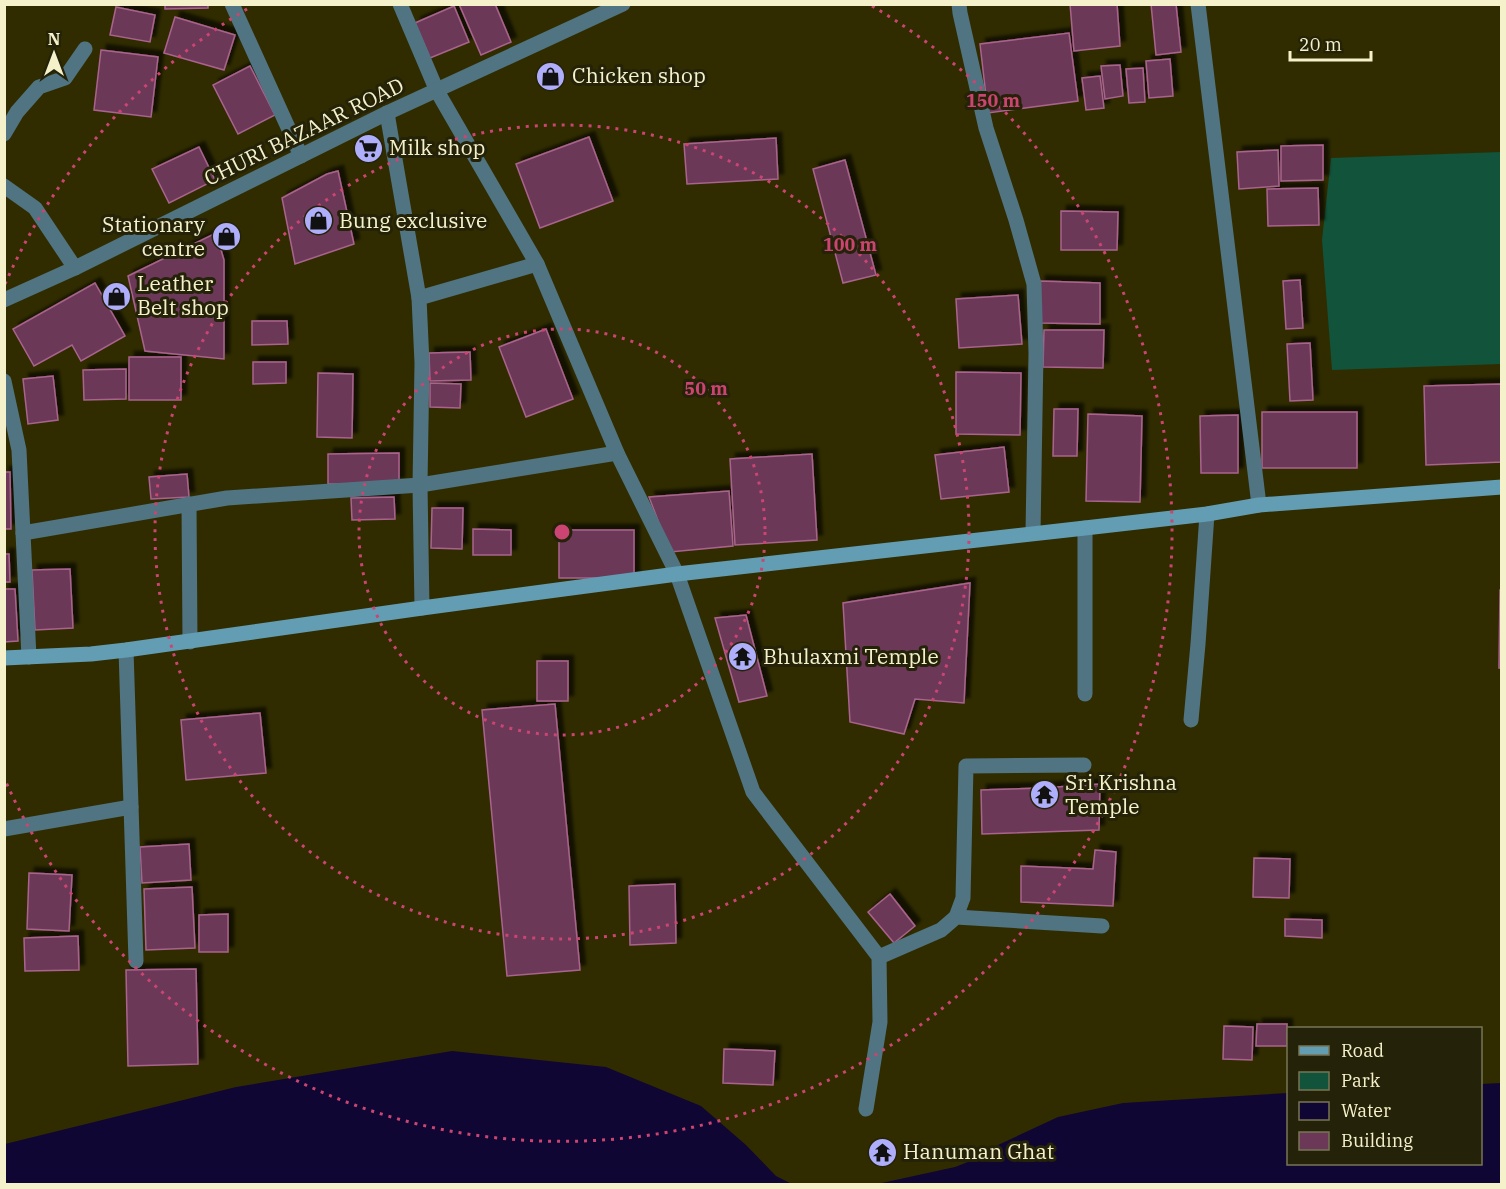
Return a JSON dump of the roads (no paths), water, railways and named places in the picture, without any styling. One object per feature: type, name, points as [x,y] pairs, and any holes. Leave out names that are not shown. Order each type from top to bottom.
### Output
[{"type":"main road","points":[[4,658],[126,650],[677,574],[1207,514],[1259,505],[1502,487]]},
{"type":"street","points":[[232,4],[301,156]]},
{"type":"street","points":[[400,4],[437,91],[537,264],[617,453],[677,574],[753,792],[879,957],[880,1022],[866,1108]]},
{"type":"street","name":"CHURI BAZAAR ROAD","points":[[4,300],[75,268],[387,113],[623,4]]},
{"type":"street","points":[[959,4],[986,128],[1034,284],[1036,352],[1033,533]]},
{"type":"street","points":[[1198,4],[1259,505]]},
{"type":"street","points":[[4,134],[18,112],[39,87],[65,78],[85,49]]},
{"type":"street","points":[[387,113],[419,298],[422,363],[420,485],[422,608]]},
{"type":"street","points":[[4,186],[35,208],[75,268]]},
{"type":"street","points":[[419,298],[537,264]]},
{"type":"street","points":[[4,381],[19,450],[29,657]]},
{"type":"street","points":[[23,533],[227,498],[420,485],[617,453]]},
{"type":"street","points":[[189,504],[190,642]]},
{"type":"street","points":[[1191,720],[1207,514]]},
{"type":"street","points":[[1085,528],[1085,694]]},
{"type":"street","points":[[126,650],[136,960]]},
{"type":"street","points":[[879,957],[941,930],[957,917],[963,898],[966,766],[1084,765]]},
{"type":"street","points":[[4,829],[131,807]]},
{"type":"street","points":[[957,917],[1102,926]]},
{"type":"water","points":[[452,1051],[606,1067],[701,1106],[746,1145],[776,1176],[792,1184],[5,1184],[5,1144],[236,1087]]},
{"type":"water","points":[[1501,1083],[1501,1184],[877,1184],[955,1167],[1058,1117],[1123,1103],[1287,1093],[1287,1165],[1482,1165],[1482,1084]]},
{"type":"place","name":"Chicken shop","points":[[551,76]]},
{"type":"place","name":"Milk shop","points":[[368,148]]},
{"type":"place","name":"Bung exclusive","points":[[318,221]]},
{"type":"place","name":"Stationary centre","points":[[226,237]]},
{"type":"place","name":"Leather Belt shop","points":[[116,296]]},
{"type":"place","name":"Bhulaxmi Temple","points":[[742,657]]},
{"type":"place","name":"Sri Krishna Temple","points":[[1044,795]]},
{"type":"place","name":"Hanuman Ghat","points":[[882,1152]]}]
